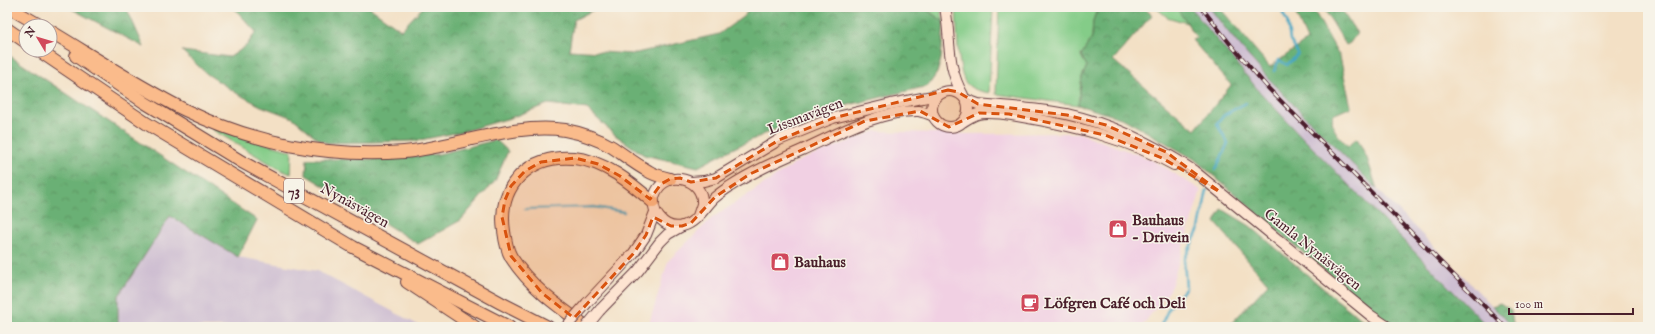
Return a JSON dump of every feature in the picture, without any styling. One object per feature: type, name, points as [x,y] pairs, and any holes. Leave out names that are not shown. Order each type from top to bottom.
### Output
[{"type":"highway","points":[[8,8],[21,18]]},
{"type":"highway","points":[[8,8],[26,18]]},
{"type":"highway","points":[[7,29],[18,37]]},
{"type":"highway","points":[[58,36],[185,110],[241,133],[272,142],[345,153],[372,154],[424,149],[521,130],[564,130],[586,136],[610,146],[649,172],[670,179]]},
{"type":"highway","name":"Nynäsvägen","points":[[58,43],[144,102],[242,162],[548,327]]},
{"type":"highway","name":"73","points":[[50,58],[146,123],[353,247],[509,327]]},
{"type":"highway","points":[[586,327],[542,293],[510,256],[504,236],[502,217],[505,200],[511,186],[525,171],[541,162],[556,159],[575,158],[598,164],[620,176],[654,207]]},
{"type":"highway","points":[[353,247],[475,327]]},
{"type":"street","points":[[945,7],[951,66],[956,82],[969,107],[968,114],[964,121],[960,124],[949,127],[942,125],[934,116],[933,105],[949,80],[951,66]]},
{"type":"street","points":[[941,94],[953,90],[965,97]]},
{"type":"street","name":"Lissmavägen","points":[[691,182],[716,178],[778,140],[833,118],[941,94]]},
{"type":"street","name":"Gamla Nynäsvägen","points":[[965,97],[978,104],[1067,114],[1106,125],[1166,152],[1194,171],[1370,315],[1388,327]]},
{"type":"street","name":"Lissmavägen","points":[[698,216],[715,197],[750,174],[865,121],[901,113],[920,111],[934,116]]},
{"type":"street","name":"Gamla Nynäsvägen","points":[[964,121],[979,113],[1009,114],[1065,124],[1105,135],[1162,158],[1220,192]]},
{"type":"street","points":[[566,327],[633,254],[646,235],[654,207],[655,192],[661,184],[670,179],[680,178],[691,182],[699,191],[702,204],[698,216],[691,223],[682,226],[660,242],[638,271],[600,310],[586,327]]},
{"type":"street","points":[[654,207],[662,221],[671,226],[682,226]]},
{"type":"highlighted area","points":[[948,90],[958,92],[978,104],[1067,115],[1106,125],[1166,152],[1220,192],[1162,158],[1105,135],[1009,114],[979,113],[949,127],[920,111],[865,121],[750,174],[715,197],[691,223],[682,226],[671,226],[653,217],[646,235],[633,254],[574,318],[542,293],[511,256],[502,217],[505,200],[511,186],[525,171],[541,162],[575,158],[598,164],[620,176],[650,199],[661,184],[670,179],[680,178],[691,182],[716,178],[779,140],[833,118]]},
{"type":"shaded area","points":[[1190,7],[1209,7],[1223,26],[1273,83],[1513,327],[1488,327],[1259,91]]},
{"type":"shaded area","points":[[876,131],[965,134],[1079,133],[1150,159],[1201,190],[1170,290],[1141,327],[658,327],[649,324],[668,261],[712,218],[799,161]]},
{"type":"shaded area","points":[[170,215],[238,257],[317,271],[422,327],[106,327],[118,325],[118,297]]},
{"type":"green space","points":[[68,7],[126,7],[144,47]]},
{"type":"green space","points":[[233,7],[369,7],[401,30],[423,7],[599,7],[574,20],[569,50],[632,54],[719,34],[744,16],[751,7],[923,7],[944,22],[941,59],[937,73],[928,86],[807,115],[736,147],[698,167],[644,155],[615,135],[587,109],[548,104],[510,118],[465,131],[415,141],[327,143],[318,139],[293,118],[261,106],[238,94],[207,74],[182,51],[230,57],[246,46],[256,32]]},
{"type":"green space","points":[[627,7],[649,7],[644,14]]},
{"type":"green space","points":[[923,7],[940,7],[944,22]]},
{"type":"green space","points":[[956,7],[993,7],[989,93],[971,87],[966,83],[963,77],[959,58]]},
{"type":"green space","points":[[999,7],[1098,7],[1093,21],[1092,37],[1081,56],[1087,66],[1082,77],[1078,105],[996,94]]},
{"type":"green space","points":[[1098,7],[1143,7],[1152,15],[1113,60],[1195,130],[1231,85],[1192,40],[1197,38],[1176,7],[1190,7],[1259,91],[1488,327],[1396,327],[1378,315],[1194,159],[1124,119],[1078,105],[1082,77],[1087,66],[1081,56],[1092,37],[1093,21]]},
{"type":"green space","points":[[1155,7],[1176,7],[1187,23],[1167,17]]},
{"type":"green space","points":[[1209,7],[1219,7],[1270,67],[1307,40],[1293,8],[1312,7],[1340,57],[1351,107],[1333,115],[1332,120],[1334,128],[1348,146],[1357,138],[1367,158],[1377,189],[1290,101],[1228,32]]},
{"type":"green space","points":[[1323,7],[1339,7],[1357,33],[1350,43],[1346,45]]},
{"type":"green space","points":[[7,54],[257,220],[238,257],[170,216],[118,297],[118,325],[106,327],[7,327]]},
{"type":"green space","points":[[212,128],[292,151],[291,174],[281,170]]},
{"type":"green space","points":[[496,140],[508,151],[495,181],[461,220],[418,244],[306,175],[307,159],[382,159],[439,154]]},
{"type":"green space","points":[[1222,209],[1250,226],[1337,300],[1372,327],[1228,327],[1268,284],[1215,222]]},
{"type":"green space","points":[[1500,303],[1511,310],[1513,323],[1519,327],[1513,327],[1492,306]]},
{"type":"waterway","points":[[1274,71],[1279,60],[1287,65],[1298,54],[1290,40],[1287,21],[1279,7]]},
{"type":"waterway","points":[[1216,169],[1228,143],[1217,124],[1224,115],[1246,103]]},
{"type":"waterway","points":[[1160,327],[1169,308],[1186,288],[1184,260],[1199,229],[1207,190]]},
{"type":"waterway","points":[[525,209],[594,207],[624,212]]},
{"type":"railway","points":[[1201,7],[1268,88],[1505,327]]},
{"type":"place","name":"Bauhaus - Drivein","points":[[1118,229]]},
{"type":"place","name":"Bauhaus","points":[[780,262]]},
{"type":"place","name":"Löfgren Café och Deli","points":[[1030,303]]}]
